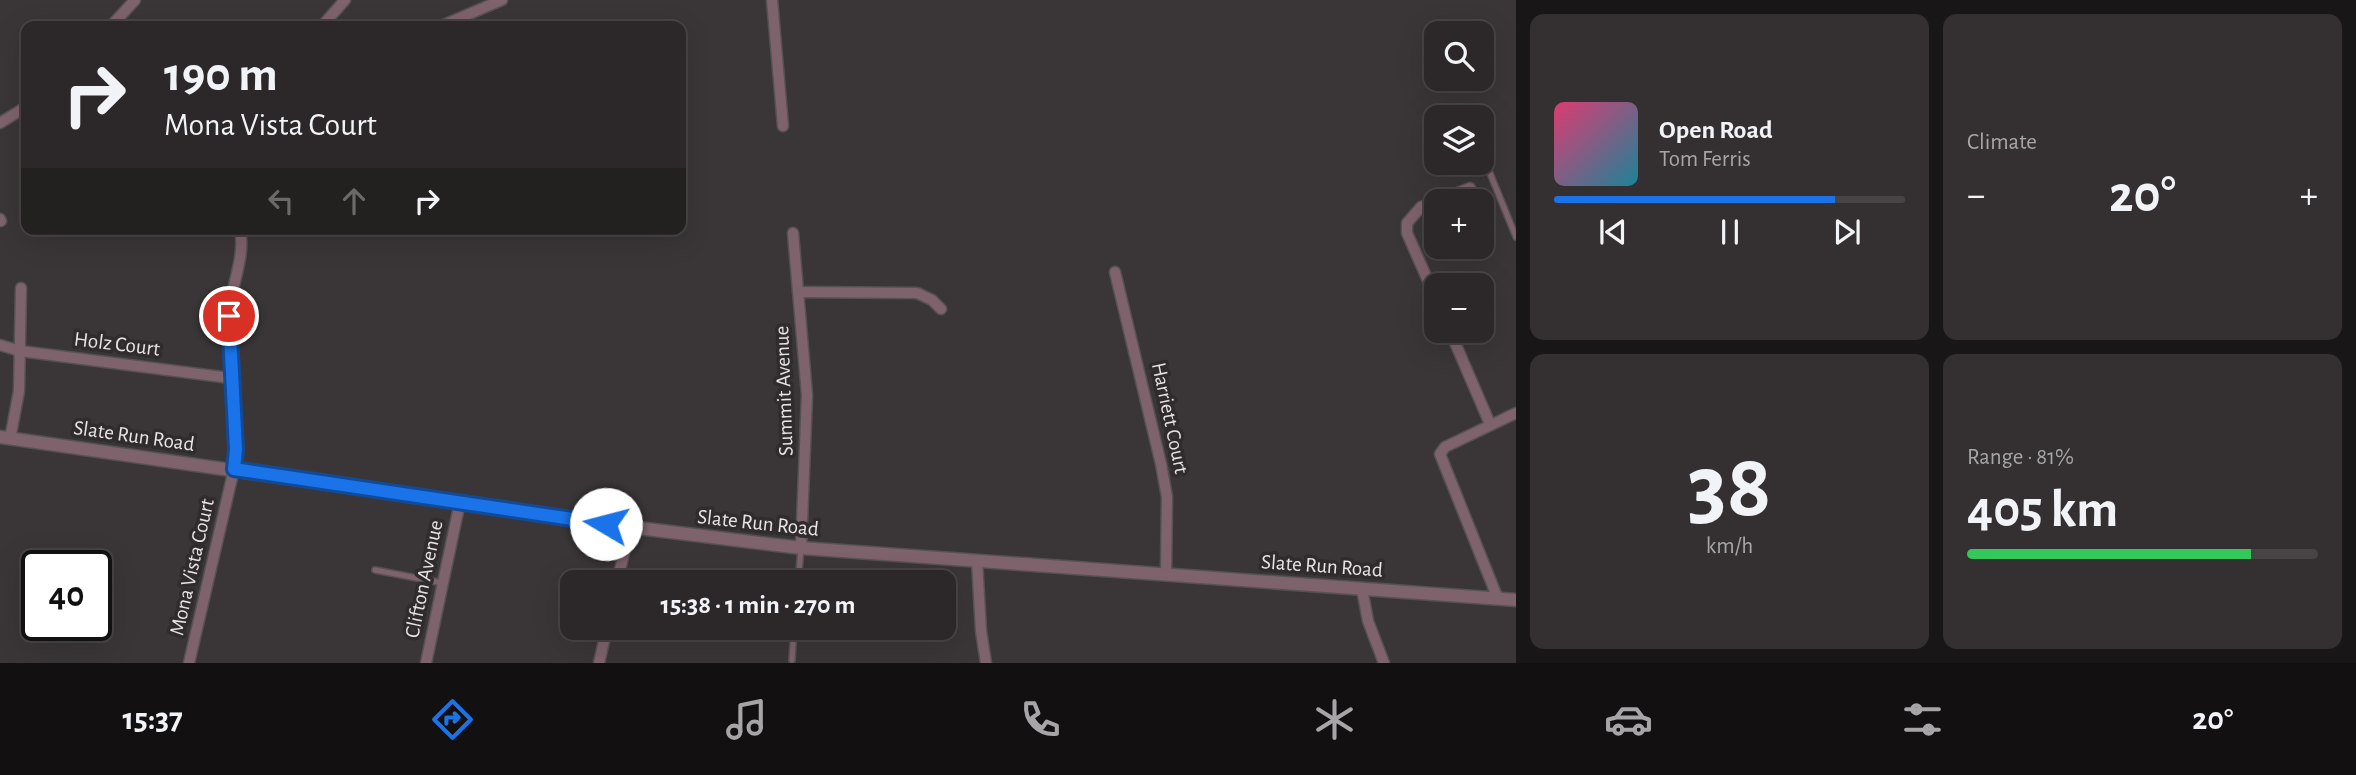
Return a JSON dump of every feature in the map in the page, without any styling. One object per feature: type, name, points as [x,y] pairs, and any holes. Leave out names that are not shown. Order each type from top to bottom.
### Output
[{"type":"street","points":[[116,21],[135,0]]},
{"type":"street","points":[[326,21],[345,0]]},
{"type":"street","points":[[453,21],[502,0]]},
{"type":"street","points":[[772,0],[783,126]]},
{"type":"street","points":[[0,123],[21,110]]},
{"type":"street","points":[[1425,273],[1407,233],[1407,223],[1421,207],[1470,188]]},
{"type":"street","name":"Summit Avenue","points":[[793,233],[807,395],[801,548]]},
{"type":"street","name":"Mona Vista Court","points":[[189,663],[234,469],[236,449],[230,378],[229,295],[240,250],[240,235]]},
{"type":"street","name":"Harriett Court","points":[[1115,272],[1167,497],[1166,574]]},
{"type":"street","points":[[5,438],[19,391],[21,288]]},
{"type":"street","points":[[798,292],[917,293],[932,300],[941,309]]},
{"type":"street","points":[[1455,343],[1490,424]]},
{"type":"street","name":"Holz Court","points":[[0,345],[20,351],[230,378]]},
{"type":"street","points":[[1498,599],[1440,454],[1445,447],[1516,412]]},
{"type":"street","name":"Slate Run Road","points":[[5,438],[630,527],[801,548],[1516,600]]},
{"type":"street","name":"Clifton Avenue","points":[[426,663],[460,502]]},
{"type":"street","points":[[620,570],[630,527]]},
{"type":"street","points":[[977,561],[981,631],[986,663]]},
{"type":"street","points":[[1362,589],[1368,621],[1384,663]]},
{"type":"street","points":[[600,663],[605,640]]},
{"type":"lane","points":[[1490,175],[1516,237]]},
{"type":"lane","points":[[799,570],[801,548]]},
{"type":"lane","points":[[375,570],[443,583]]},
{"type":"lane","points":[[792,660],[793,640]]},
{"type":"route","points":[[229,316],[230,378],[236,449],[234,469],[606,524]]}]
